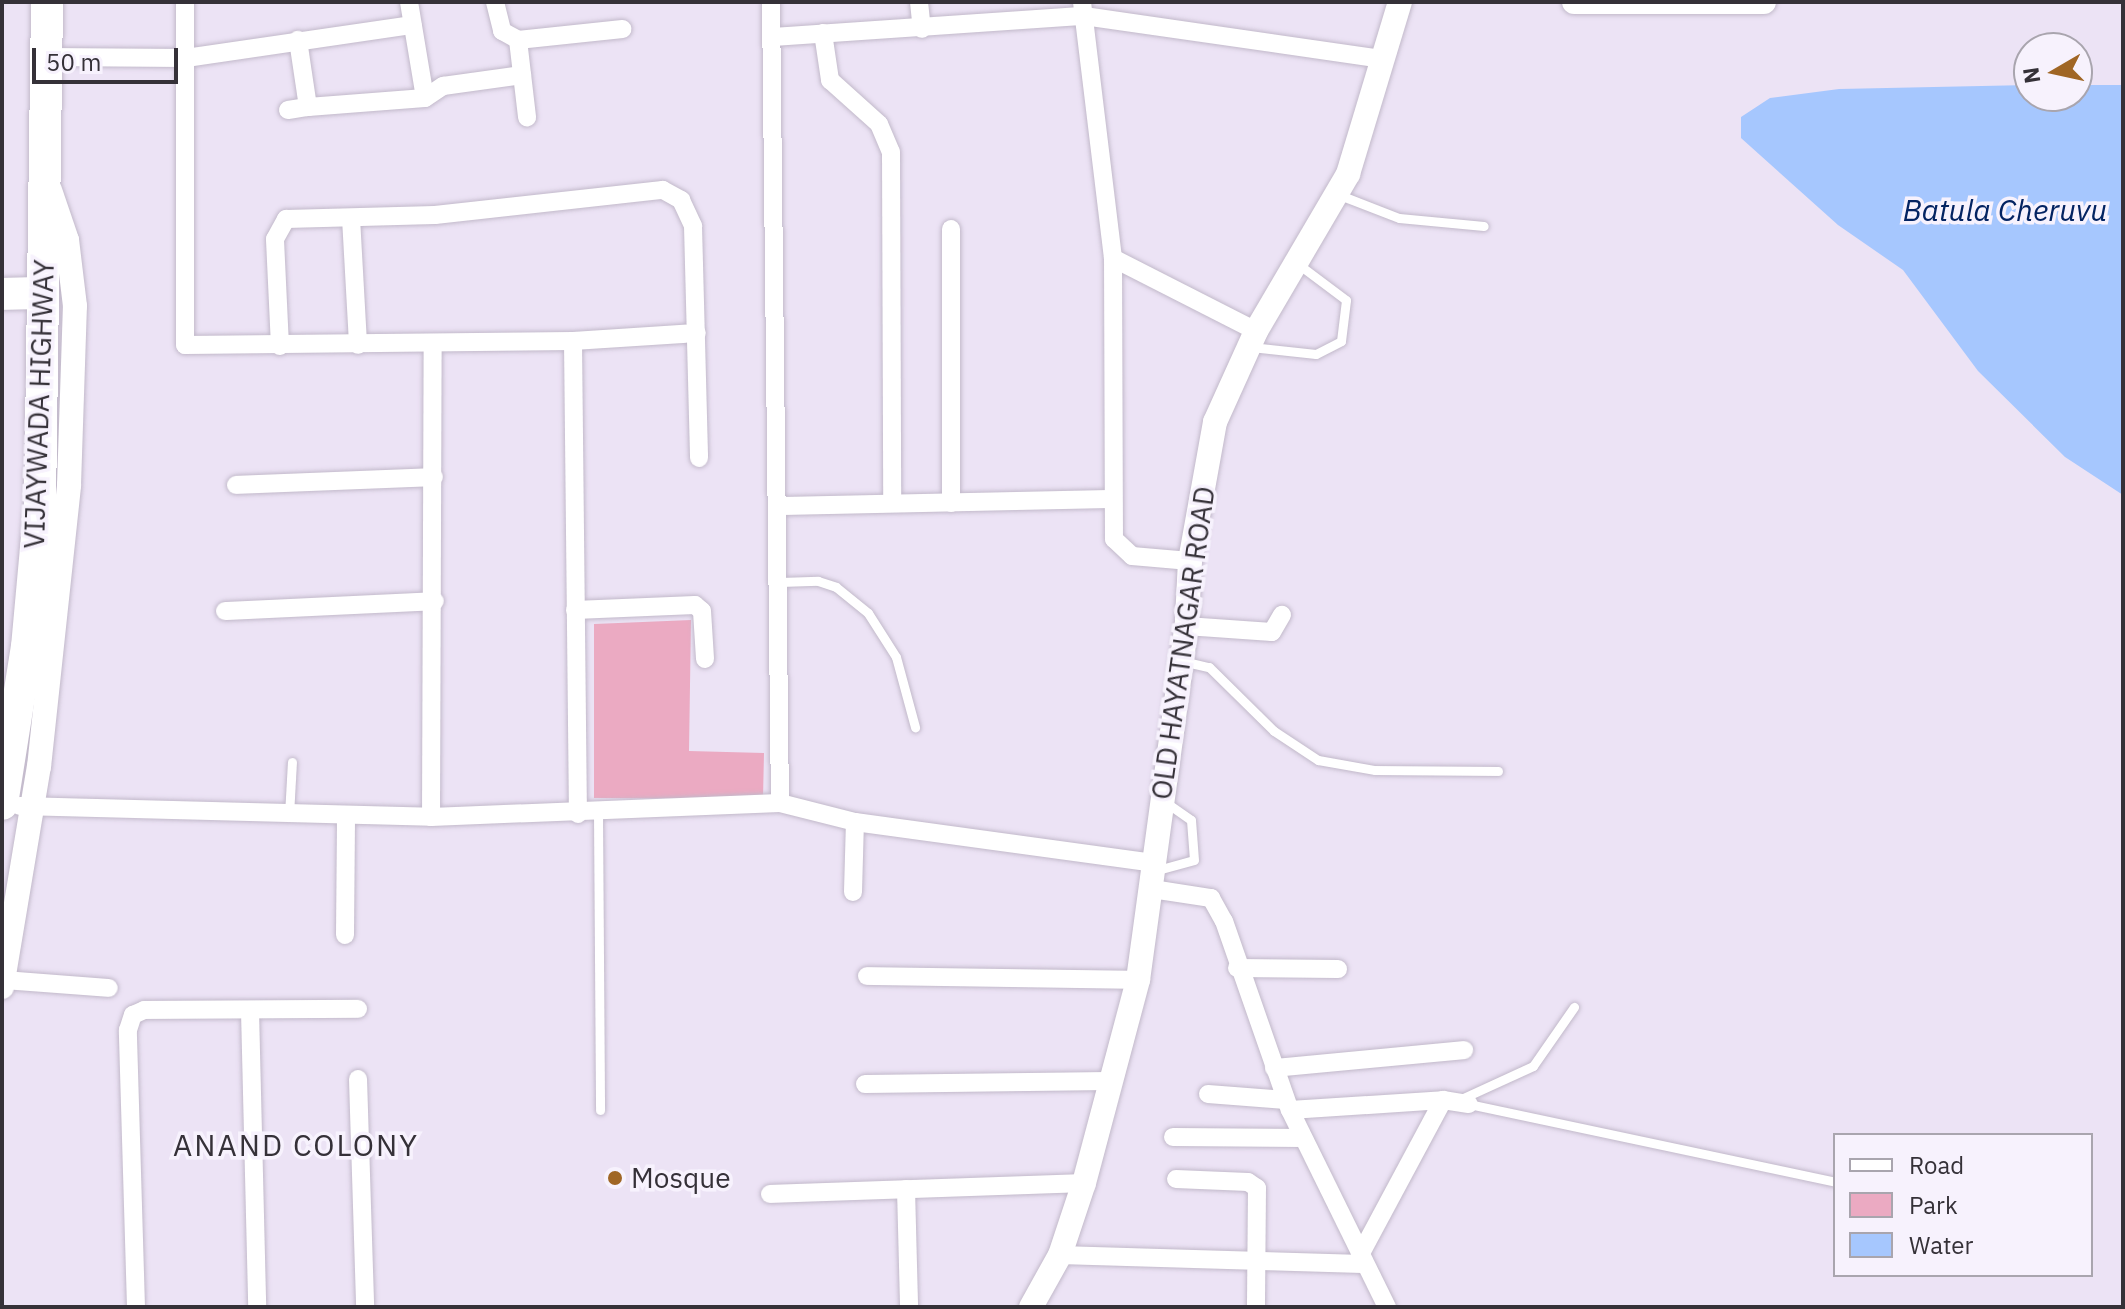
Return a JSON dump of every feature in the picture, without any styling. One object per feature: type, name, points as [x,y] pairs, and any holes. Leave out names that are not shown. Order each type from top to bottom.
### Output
[{"type":"highway","name":"VIJAYWADA HIGHWAY","points":[[17,806],[40,505],[47,2]]},
{"type":"highway","points":[[2,294],[43,293]]},
{"type":"street","points":[[185,2],[185,345],[573,341],[697,333]]},
{"type":"street","points":[[409,2],[425,98]]},
{"type":"street","points":[[495,2],[502,31],[518,40],[622,29]]},
{"type":"street","points":[[771,2],[780,506],[780,803]]},
{"type":"street","points":[[919,2],[922,29]]},
{"type":"street","name":"OLD HAYATNAGAR ROAD","points":[[1031,1307],[1060,1255],[1084,1183],[1138,980],[1186,626],[1190,561],[1215,422],[1253,339],[1337,194],[1400,2]]},
{"type":"street","points":[[1574,2],[1764,2]]},
{"type":"street","points":[[773,37],[922,29],[1083,9],[1383,59]]},
{"type":"street","points":[[1083,9],[1113,258],[1114,539],[1124,553],[1190,561]]},
{"type":"street","points":[[46,57],[186,58],[413,25]]},
{"type":"street","points":[[823,33],[830,80],[879,124],[891,152],[892,503]]},
{"type":"street","points":[[298,40],[308,107]]},
{"type":"street","points":[[518,40],[527,117]]},
{"type":"street","points":[[288,110],[425,98],[443,86],[522,75]]},
{"type":"street","points":[[44,173],[67,240],[75,306],[69,485],[17,806],[3,984],[109,988]]},
{"type":"street","points":[[280,346],[278,227],[286,219],[435,215],[663,190],[691,213],[699,458]]},
{"type":"street","points":[[351,218],[358,345]]},
{"type":"street","points":[[951,229],[951,503]]},
{"type":"street","points":[[1113,258],[1253,339]]},
{"type":"street","points":[[573,341],[578,814]]},
{"type":"street","points":[[431,817],[435,601],[433,343]]},
{"type":"street","points":[[236,485],[434,477]]},
{"type":"street","points":[[780,506],[1112,499]]},
{"type":"street","points":[[225,611],[435,601]]},
{"type":"street","points":[[575,610],[695,605],[702,611],[705,659]]},
{"type":"street","points":[[1186,626],[1272,632],[1282,615]]},
{"type":"street","points":[[17,806],[289,817],[431,817],[598,814],[780,803],[855,822],[1154,874],[1211,898],[1224,921],[1237,968],[1288,1105],[1361,1260],[1387,1307]]},
{"type":"street","points":[[345,935],[346,816]]},
{"type":"street","points":[[853,892],[855,822]]},
{"type":"street","points":[[1237,968],[1338,969]]},
{"type":"street","points":[[867,976],[1138,980]]},
{"type":"street","points":[[136,1307],[128,1030],[133,1015],[144,1010],[358,1009]]},
{"type":"street","points":[[250,1011],[257,1307]]},
{"type":"street","points":[[1274,1068],[1464,1050]]},
{"type":"street","points":[[358,1079],[365,1307]]},
{"type":"street","points":[[865,1084],[1109,1081]]},
{"type":"street","points":[[1208,1094],[1288,1105],[1455,1102]]},
{"type":"street","points":[[1361,1260],[1455,1102]]},
{"type":"street","points":[[1173,1137],[1303,1138]]},
{"type":"street","points":[[1176,1179],[1254,1183],[1256,1307]]},
{"type":"street","points":[[770,1194],[1084,1183]]},
{"type":"street","points":[[906,1189],[909,1307]]},
{"type":"street","points":[[1060,1255],[1257,1264],[1361,1260]]},
{"type":"lane","points":[[1337,194],[1399,218],[1484,226]]},
{"type":"lane","points":[[1253,339],[1316,354],[1341,341],[1346,300],[1298,264]]},
{"type":"lane","points":[[780,582],[818,581],[836,587],[868,613],[896,657],[915,727]]},
{"type":"lane","points":[[1181,661],[1209,667],[1274,731],[1318,760],[1375,770],[1498,771]]},
{"type":"lane","points":[[289,817],[292,762]]},
{"type":"lane","points":[[1154,874],[1186,866],[1194,860],[1196,845],[1191,820],[1162,800]]},
{"type":"lane","points":[[598,814],[600,1110]]},
{"type":"lane","points":[[1455,1102],[1533,1066],[1574,1007]]},
{"type":"lane","points":[[1455,1102],[1833,1182]]},
{"type":"green space","points":[[691,620],[689,751],[764,753],[763,799],[594,798],[594,624]]},
{"type":"water","name":"Batula Cheruvu","points":[[2013,85],[2013,112],[2093,112],[2093,85],[2123,85],[2123,495],[2065,457],[1978,371],[1903,270],[1838,225],[1741,138],[1741,117],[1770,98],[1839,89]]},
{"type":"place","name":"Mosque","points":[[615,1178]]},
{"type":"district","name":"ANAND COLONY","points":[[296,1145]]}]
